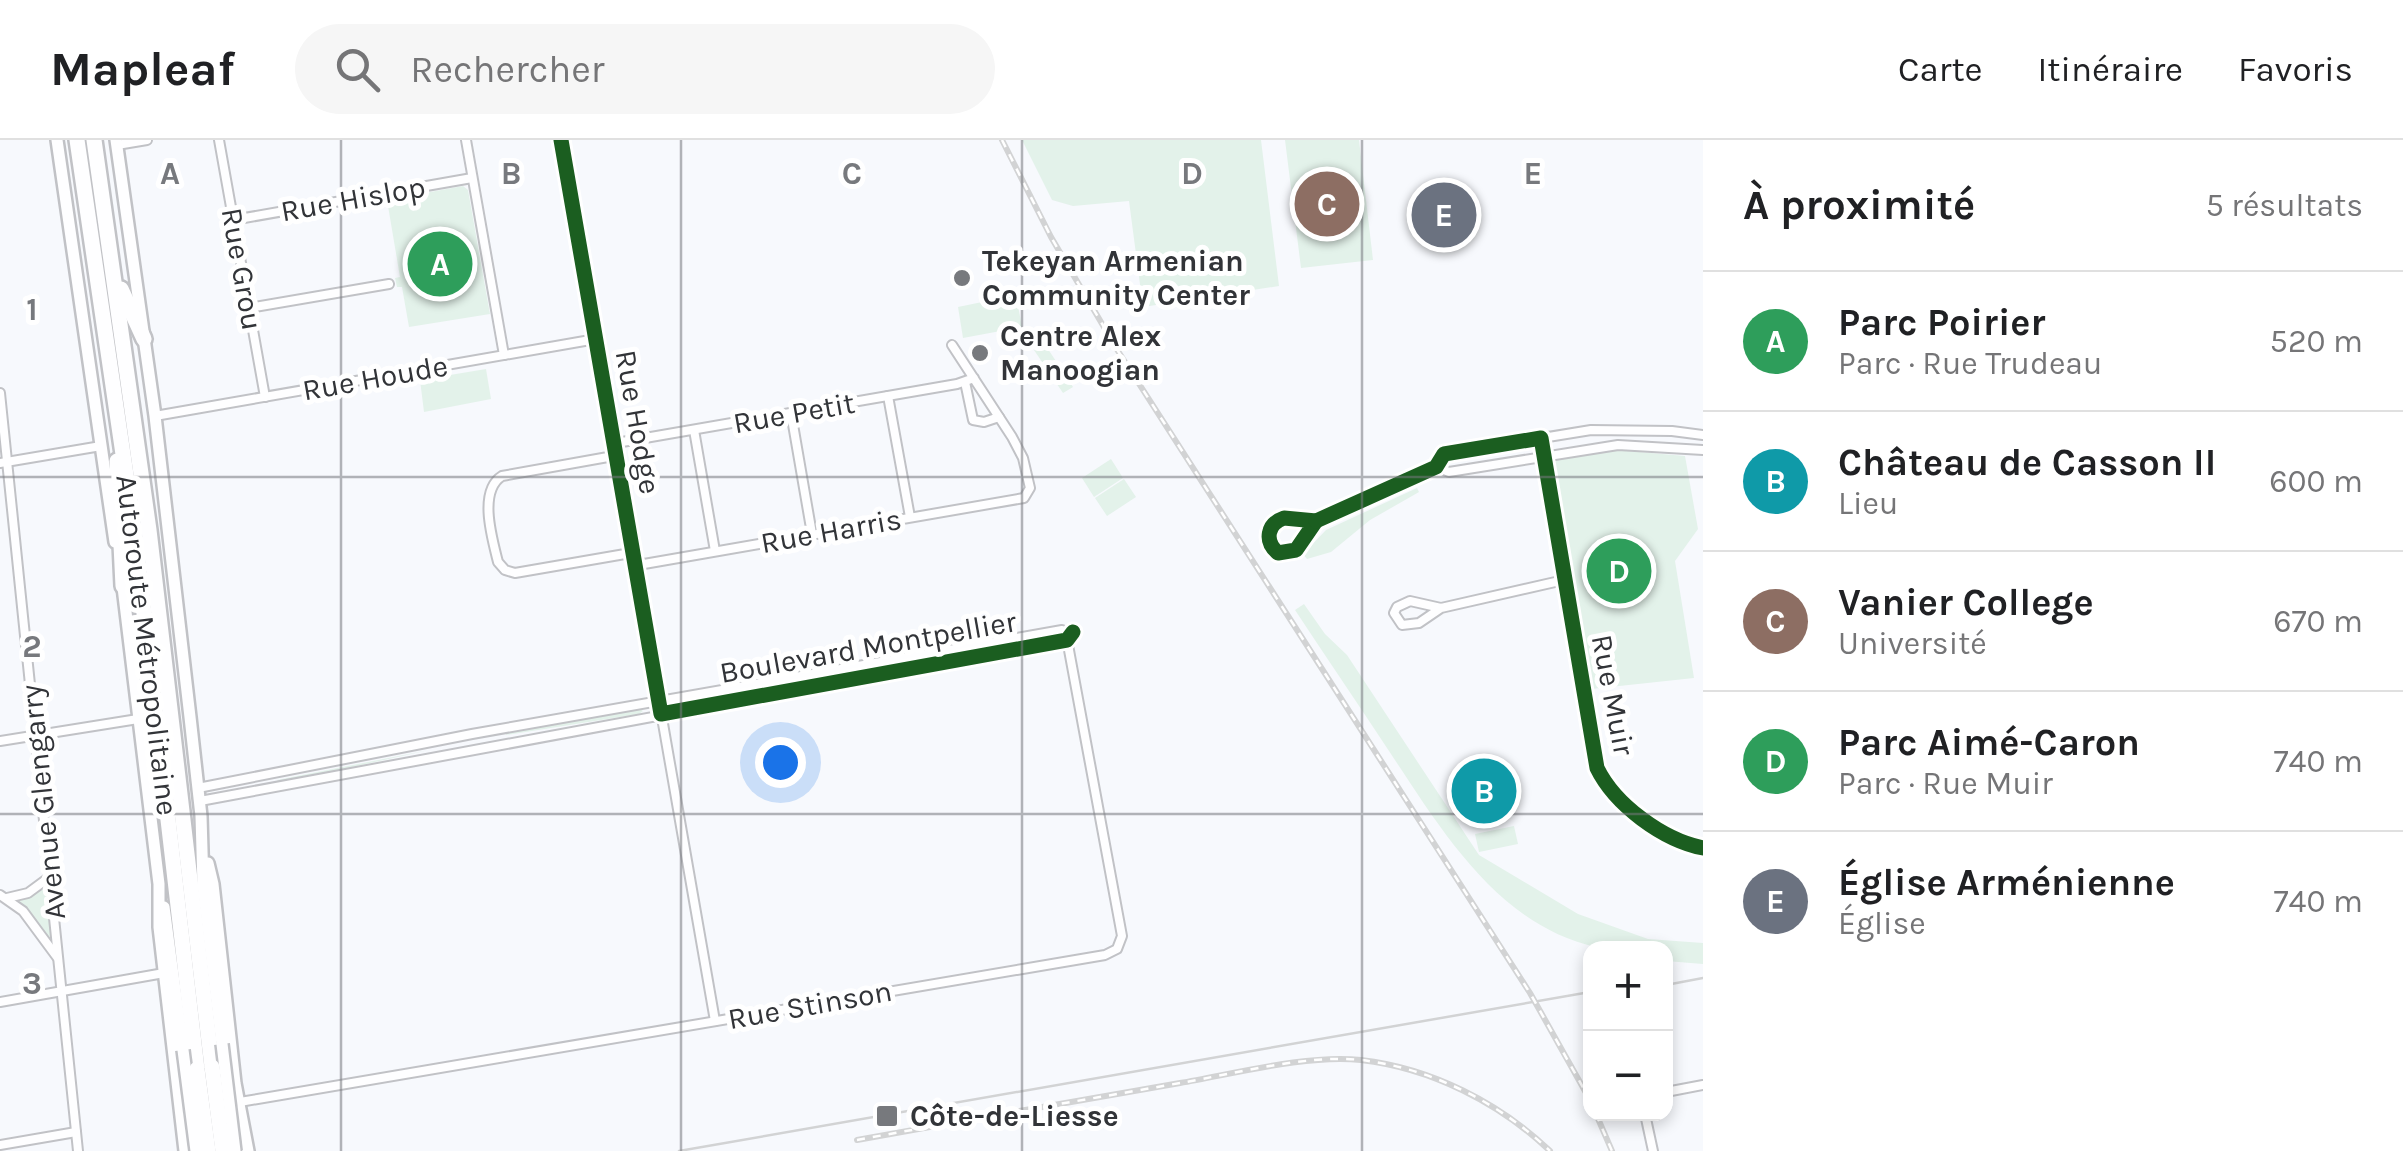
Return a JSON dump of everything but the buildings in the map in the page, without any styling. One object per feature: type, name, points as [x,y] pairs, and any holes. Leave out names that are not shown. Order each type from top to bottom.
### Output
[{"type":"highway","name":"Autoroute Métropolitaine","points":[[77,140],[135,536],[204,1068],[223,1151]]},
{"type":"highway","name":"Autoroute Métropolitaine","points":[[94,140],[149,530],[204,1068],[208,1151]]},
{"type":"highway","points":[[111,262],[144,339]]},
{"type":"highway","points":[[118,422],[116,482],[123,586]]},
{"type":"main road","points":[[57,140],[123,586],[184,1151]]},
{"type":"main road","points":[[117,143],[155,416],[199,794],[202,885],[234,1151]]},
{"type":"main road","points":[[203,848],[213,884],[248,1151]]},
{"type":"main road","points":[[158,884],[168,926],[196,1151]]},
{"type":"street","points":[[117,143],[147,140]]},
{"type":"street","name":"Rue Grou","points":[[219,140],[265,397]]},
{"type":"street","points":[[466,140],[504,355]]},
{"type":"street","name":"Rue Hodge","points":[[561,140],[716,1021]]},
{"type":"street","name":"Rue Hislop","points":[[234,220],[472,178]]},
{"type":"street","points":[[249,308],[389,284]]},
{"type":"street","name":"Rue Houde","points":[[155,416],[596,339]]},
{"type":"street","points":[[952,345],[969,380],[999,416],[984,422],[974,420],[969,380]]},
{"type":"street","name":"Rue Petit","points":[[634,559],[625,554],[516,573],[502,568],[496,555],[488,495],[497,479],[608,457],[622,442],[969,380]]},
{"type":"street","name":"Avenue Glengarry","points":[[0,393],[4,462],[78,1151]]},
{"type":"street","points":[[888,396],[910,517]]},
{"type":"street","points":[[791,413],[812,534]]},
{"type":"street","name":"Rue Harris","points":[[634,559],[644,564],[1020,498],[1028,494],[1030,486],[1021,454],[999,416]]},
{"type":"street","points":[[694,430],[715,551]]},
{"type":"street","points":[[1316,520],[1296,550],[1278,553],[1270,545],[1270,528],[1278,520],[1316,520],[1436,467],[1444,454],[1591,430],[1703,435]]},
{"type":"street","name":"Rue Muir","points":[[1541,438],[1591,748],[1602,778],[1618,798],[1657,827],[1703,848]]},
{"type":"street","points":[[1436,467],[1449,472],[1618,445],[1703,450]]},
{"type":"street","points":[[4,462],[101,446]]},
{"type":"street","points":[[1441,608],[1410,601],[1394,613],[1402,625],[1411,626],[1441,608],[1564,580]]},
{"type":"street","name":"Boulevard Montpellier","points":[[199,794],[472,734],[1062,630]]},
{"type":"street","name":"Rue Stinson","points":[[180,1108],[239,1102],[1104,955],[1119,947],[1122,935],[1062,630]]},
{"type":"street","name":"Boulevard Montpellier","points":[[199,794],[1067,640]]},
{"type":"street","points":[[0,741],[138,719]]},
{"type":"street","points":[[4,896],[28,893],[51,876]]},
{"type":"street","points":[[4,896],[23,911],[60,962]]},
{"type":"street","points":[[0,1002],[164,973]]},
{"type":"street","points":[[1673,1091],[1703,1086]]},
{"type":"street","points":[[1647,1121],[1653,1151]]},
{"type":"street","points":[[0,1146],[76,1132]]},
{"type":"shaded area","points":[[1022,140],[1261,140],[1279,286],[1143,307],[1129,201],[1073,206],[1052,200]]},
{"type":"shaded area","points":[[1285,140],[1359,140],[1373,260],[1301,268]]},
{"type":"shaded area","points":[[463,186],[468,190],[490,314],[409,327],[402,287],[397,287],[395,278],[400,277],[387,200]]},
{"type":"shaded area","points":[[1016,295],[1022,327],[963,338],[958,307]]},
{"type":"shaded area","points":[[1044,343],[1073,387],[1063,393],[1034,350]]},
{"type":"shaded area","points":[[486,369],[491,399],[424,412],[420,380]]},
{"type":"shaded area","points":[[1594,448],[1685,456],[1698,529],[1675,561],[1694,678],[1582,690],[1544,457]]},
{"type":"shaded area","points":[[1111,459],[1123,478],[1094,497],[1082,478]]},
{"type":"shaded area","points":[[1124,479],[1136,497],[1107,516],[1095,498]]},
{"type":"shaded area","points":[[1417,488],[1419,492],[1370,520],[1331,552],[1307,559],[1303,554],[1326,530]]},
{"type":"shaded area","points":[[1304,604],[1325,634],[1347,655],[1479,855],[1578,914],[1648,939],[1703,943],[1703,964],[1673,962],[1673,941],[1583,943],[1529,918],[1501,896],[1451,841],[1295,610]]},
{"type":"shaded area","points":[[1052,635],[1051,640],[860,672],[860,669]]},
{"type":"shaded area","points":[[837,673],[830,680],[674,707],[670,704]]},
{"type":"shaded area","points":[[643,711],[639,714],[506,735],[507,732]]},
{"type":"shaded area","points":[[429,750],[280,783],[277,780]]},
{"type":"shaded area","points":[[1514,826],[1518,844],[1479,852],[1475,834]]},
{"type":"shaded area","points":[[51,876],[60,962],[42,935],[7,898],[16,897]]},
{"type":"tram line","points":[[1673,984],[1703,978]]},
{"type":"tram line","points":[[679,1151],[1583,993]]},
{"type":"railway","points":[[1002,140],[1051,237],[1118,351],[1530,993],[1583,1088]]},
{"type":"railway","points":[[857,1140],[1270,1066],[1340,1059],[1387,1064],[1463,1090],[1509,1118],[1550,1151]]},
{"type":"railway","points":[[1599,1121],[1612,1151]]},
{"type":"cycle path","points":[[561,140],[661,714],[1067,640],[1073,632]]},
{"type":"cycle path","points":[[1316,521],[1436,467],[1444,454],[1541,438],[1597,768],[1616,795],[1642,819],[1672,837],[1703,848]]},
{"type":"cycle path","points":[[1284,518],[1316,521],[1296,550],[1278,553],[1269,533],[1284,518]]},
{"type":"place","name":"Vanier College","points":[[1327,204]]},
{"type":"place","name":"Église Arménienne","points":[[1444,215]]},
{"type":"place","name":"Parc Poirier","points":[[440,264]]},
{"type":"place","name":"Tekeyan Armenian Community Center","points":[[962,278]]},
{"type":"place","name":"Centre Alex Manoogian","points":[[980,353]]},
{"type":"place","name":"Parc Aimé-Caron","points":[[1619,571]]},
{"type":"place","name":"Château de Casson II","points":[[1484,791]]},
{"type":"place","name":"Côte-de-Liesse","points":[[887,1116]]}]
